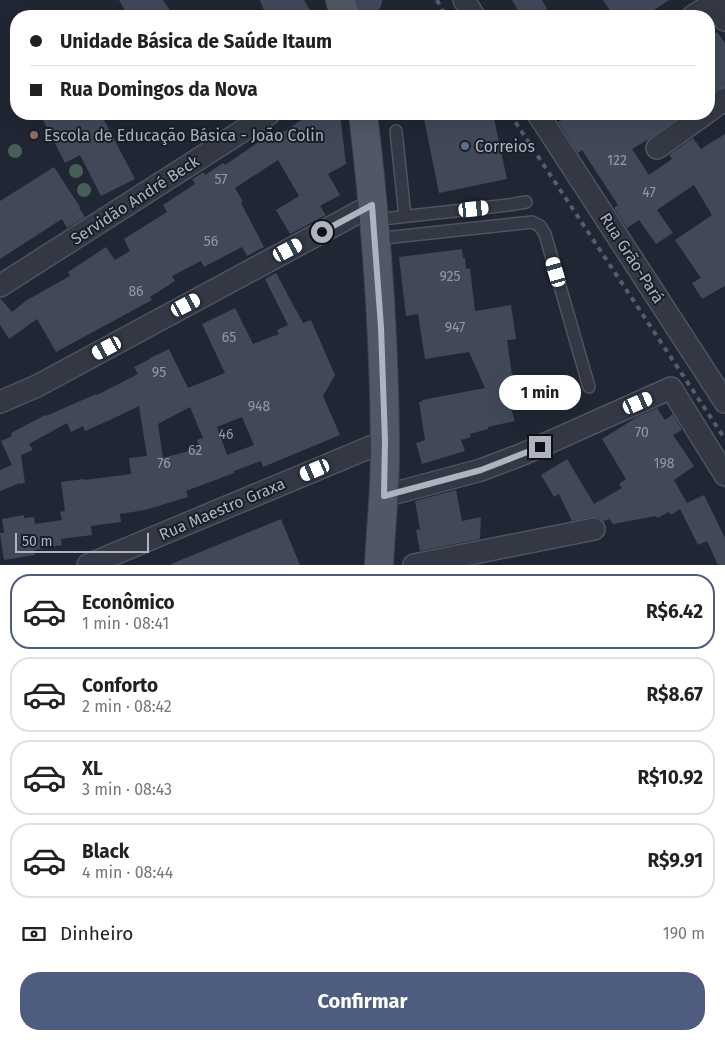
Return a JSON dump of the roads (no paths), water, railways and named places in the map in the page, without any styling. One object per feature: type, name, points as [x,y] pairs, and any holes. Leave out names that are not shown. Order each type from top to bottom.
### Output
[{"type":"main road","points":[[353,10],[367,0]]},
{"type":"main road","points":[[364,120],[374,221],[381,327],[385,441],[384,496],[379,565]]},
{"type":"street","points":[[703,10],[714,3],[725,20]]},
{"type":"street","name":"Servidão André Beck","points":[[0,286],[260,120]]},
{"type":"street","name":"Rua Grão-Pará","points":[[544,120],[725,402]]},
{"type":"street","points":[[657,148],[697,120]]},
{"type":"street","points":[[0,402],[37,386],[374,221]]},
{"type":"street","points":[[384,496],[481,470],[524,454],[670,388],[725,475]]},
{"type":"street","name":"Rua Maestro Graxa","points":[[88,565],[385,441]]},
{"type":"street","points":[[414,565],[594,529]]},
{"type":"lane","points":[[396,131],[405,216]]},
{"type":"lane","points":[[374,221],[526,202]]},
{"type":"lane","points":[[374,221],[532,222],[540,226],[545,234],[588,387]]},
{"type":"railway","points":[[437,0],[442,10]]},
{"type":"railway","points":[[514,120],[725,439]]},
{"type":"place","name":"Escola de Educação Básica - João Colin","points":[[34,135]]},
{"type":"place","name":"Correios","points":[[465,146]]}]
